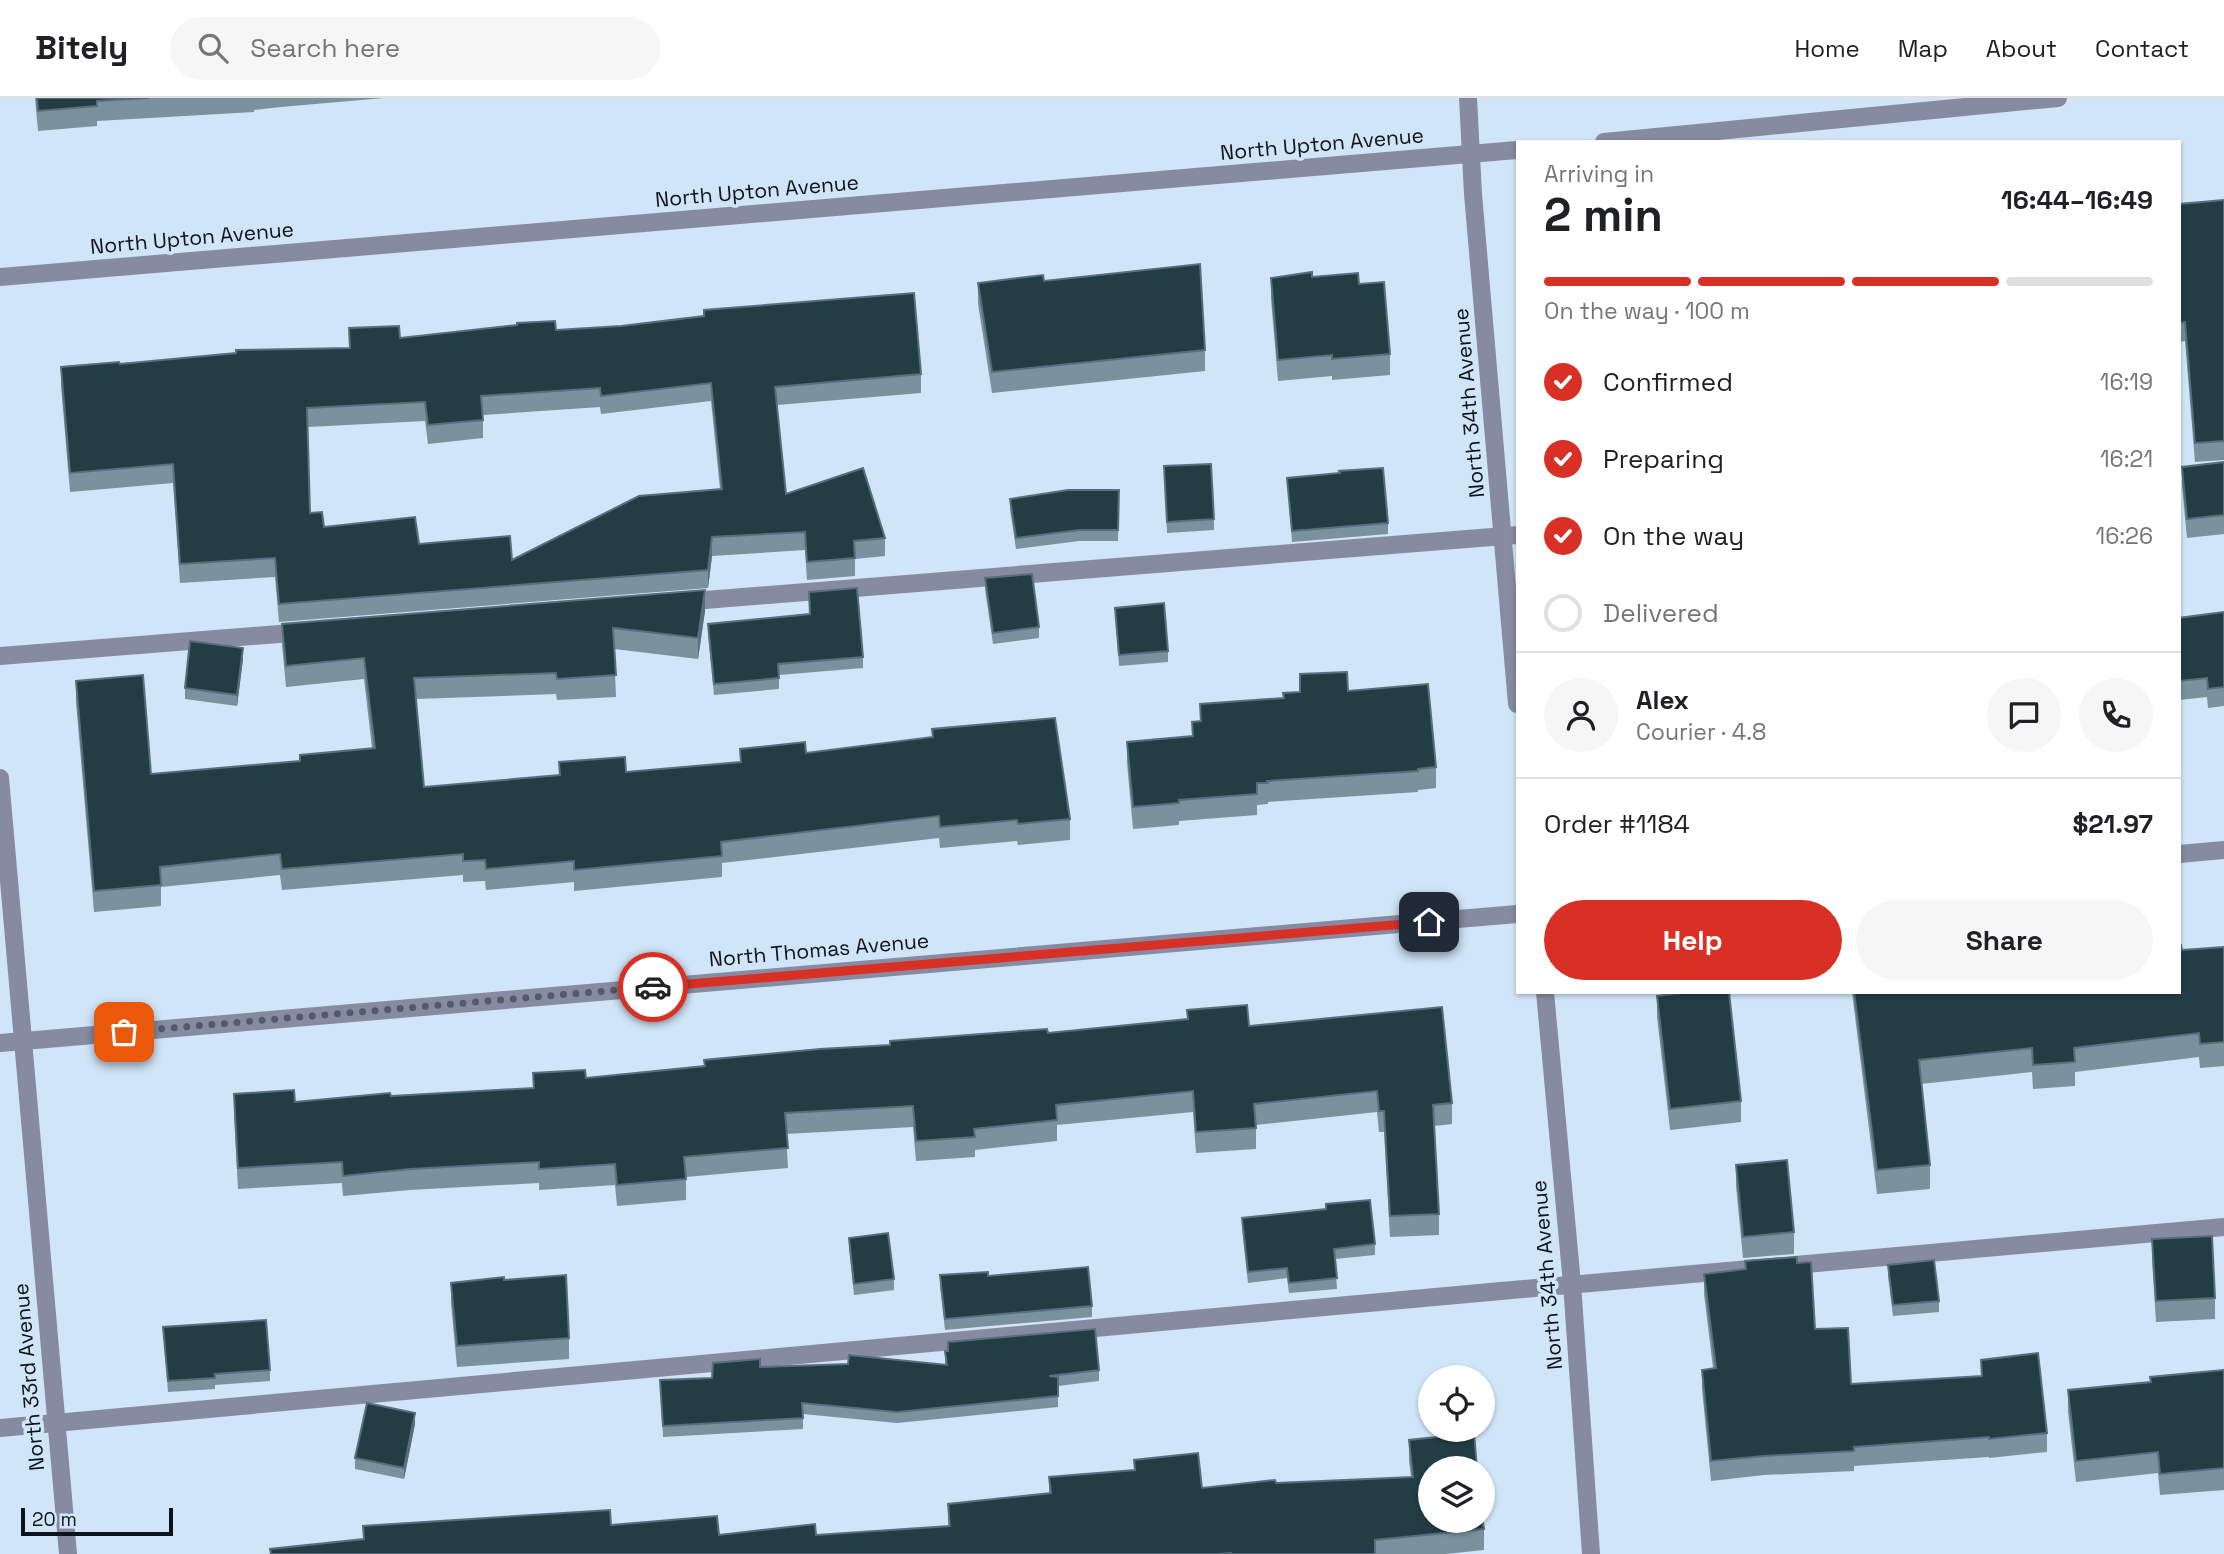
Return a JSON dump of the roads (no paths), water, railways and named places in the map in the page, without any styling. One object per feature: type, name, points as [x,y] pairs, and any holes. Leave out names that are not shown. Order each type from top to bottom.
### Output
[{"type":"street","name":"North 34th Avenue","points":[[1468,98],[1471,155],[1510,536],[1516,680]]},
{"type":"street","points":[[1625,140],[2058,98]]},
{"type":"street","name":"North Upton Avenue","points":[[0,277],[1516,150]]},
{"type":"street","points":[[664,603],[1510,536]]},
{"type":"street","points":[[0,656],[317,631]]},
{"type":"street","name":"North 33rd Avenue","points":[[0,778],[68,1554]]},
{"type":"street","points":[[2181,854],[2224,849]]},
{"type":"street","name":"North Thomas Avenue","points":[[0,1043],[1516,914]]},
{"type":"street","name":"North 34th Avenue","points":[[1545,994],[1572,1284],[1591,1554]]},
{"type":"street","points":[[0,1428],[2224,1227]]}]
